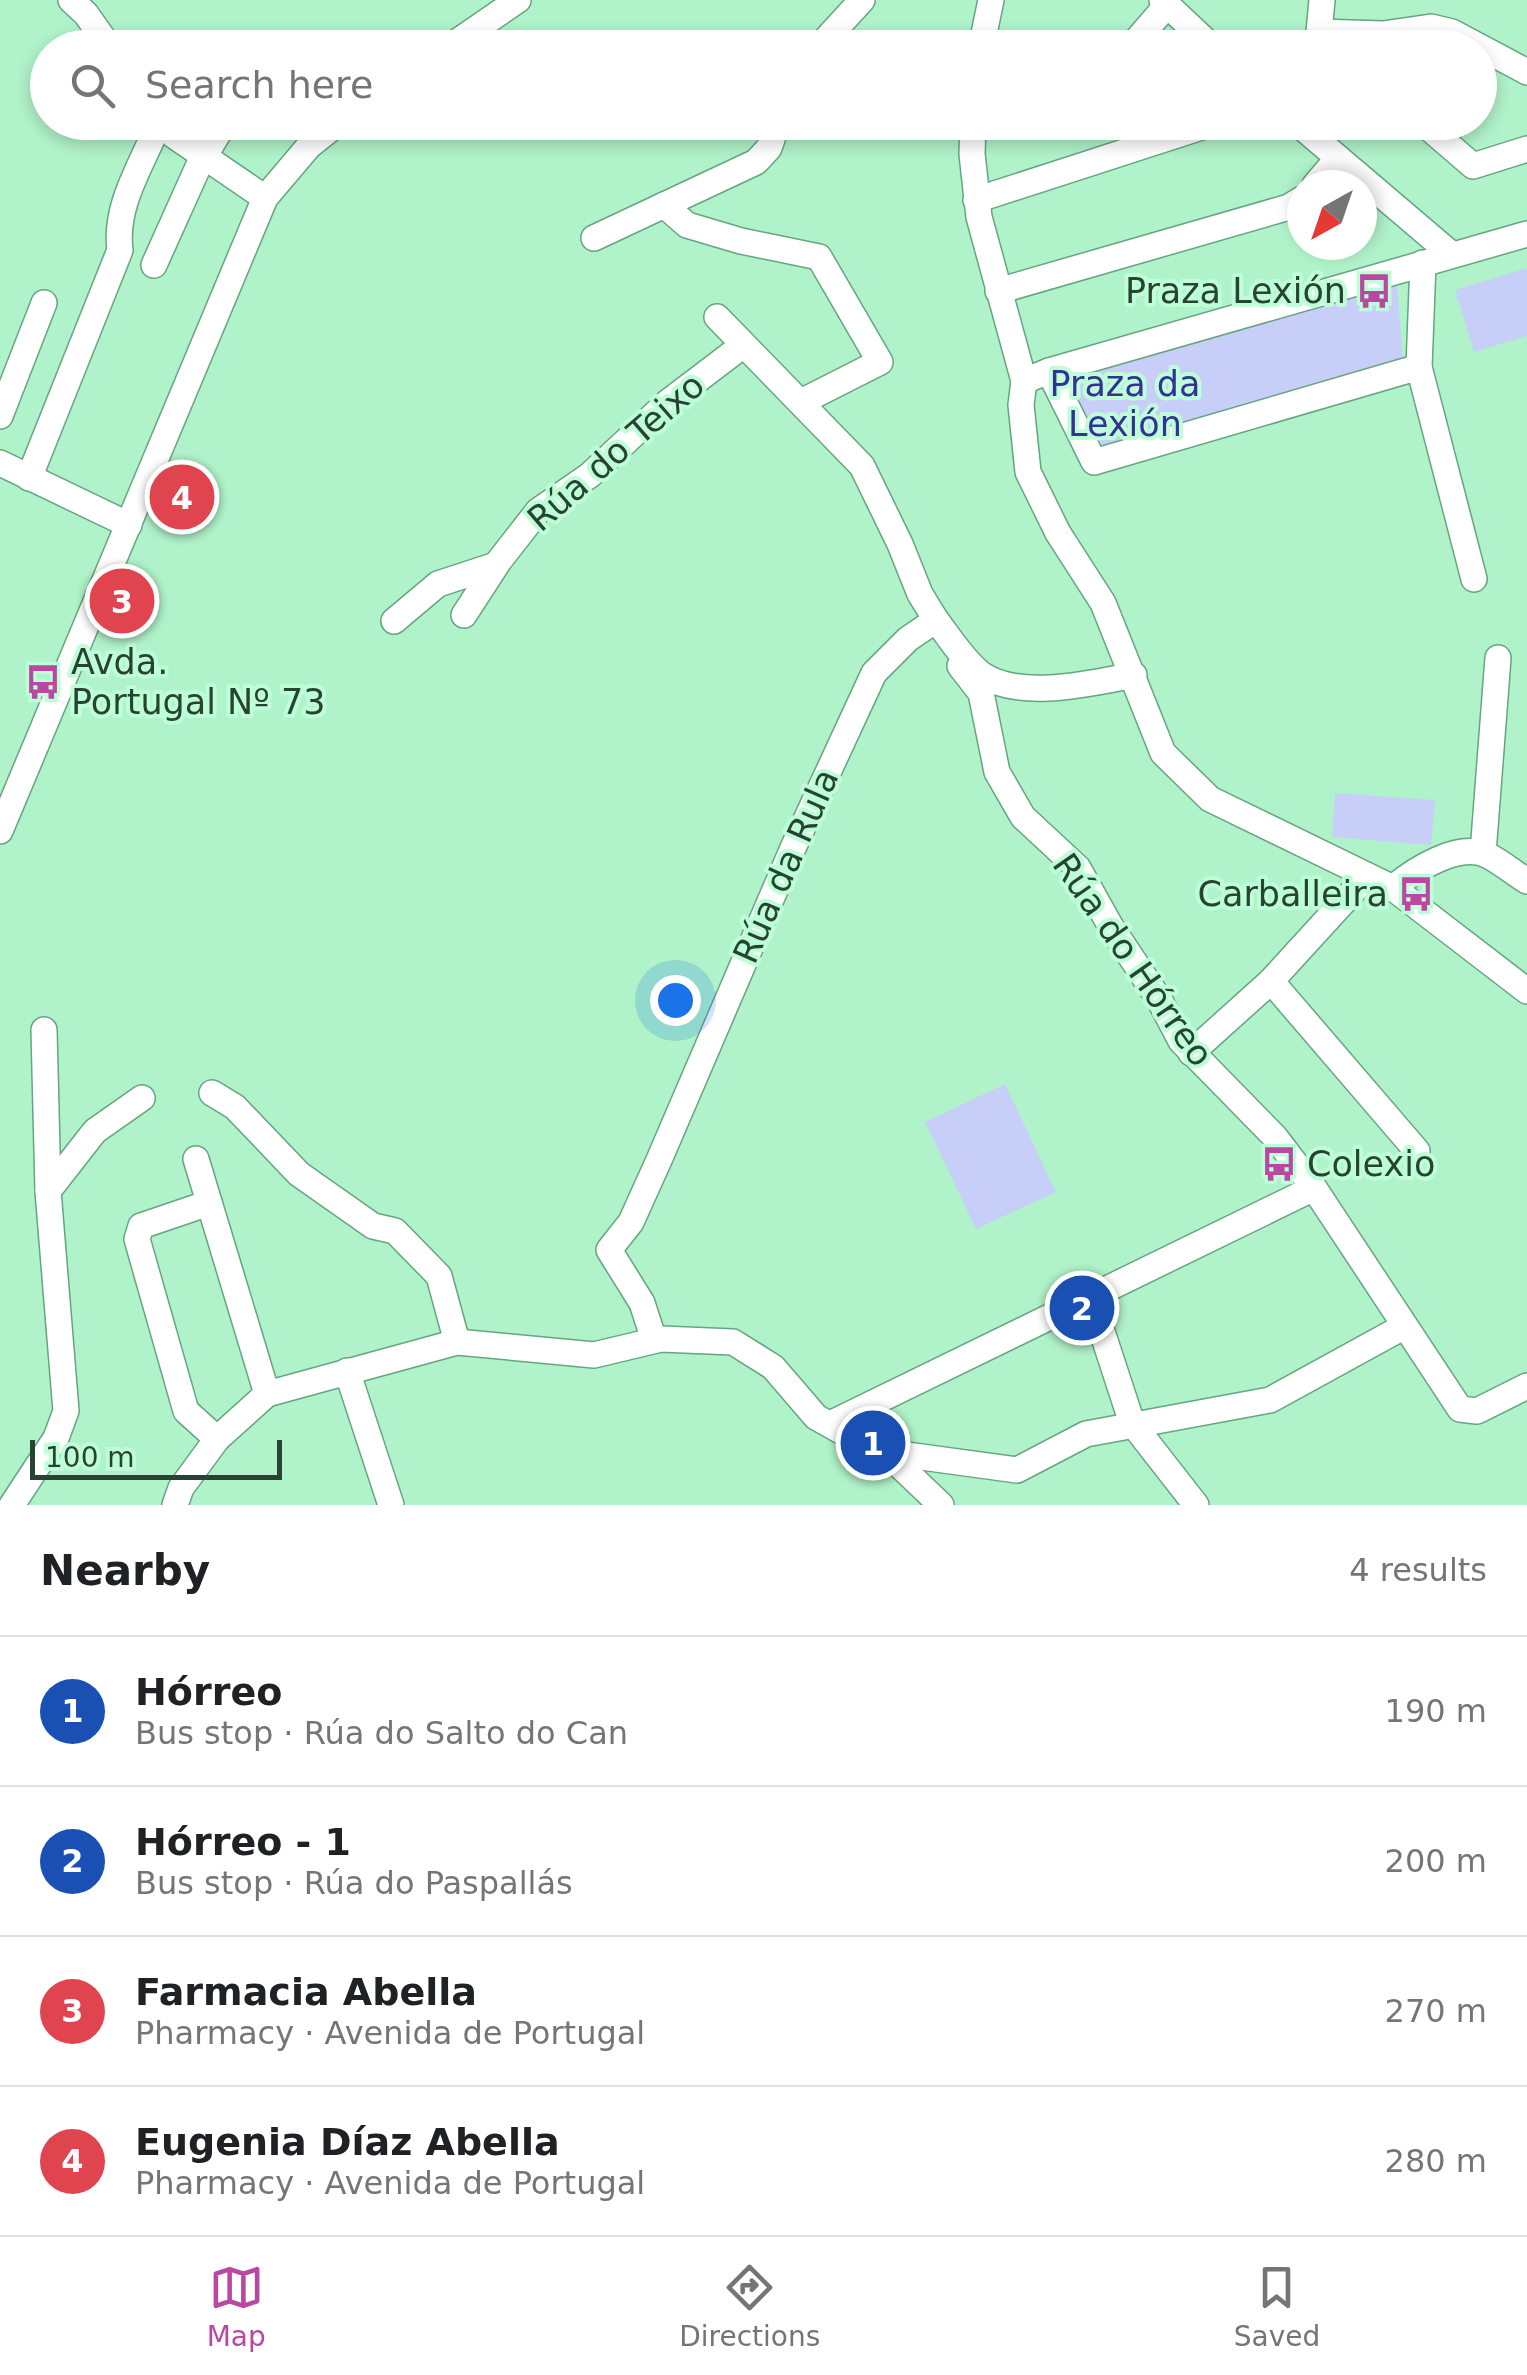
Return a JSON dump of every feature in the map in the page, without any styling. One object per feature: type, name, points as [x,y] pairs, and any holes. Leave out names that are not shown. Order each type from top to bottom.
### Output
[{"type":"street","points":[[71,0],[97,30]]},
{"type":"street","points":[[474,30],[518,0]]},
{"type":"street","points":[[834,30],[862,0]]},
{"type":"street","points":[[985,30],[991,0]]},
{"type":"street","points":[[1322,0],[1326,30]]},
{"type":"street","points":[[1144,30],[1165,3],[1194,30]]},
{"type":"street","points":[[1411,30],[1444,30]]},
{"type":"street","points":[[1497,56],[1527,72]]},
{"type":"street","points":[[29,478],[120,250],[118,232],[140,163],[155,140]]},
{"type":"street","points":[[179,140],[265,198]]},
{"type":"street","points":[[154,265],[214,140]]},
{"type":"street","points":[[0,831],[265,198],[316,140]]},
{"type":"street","points":[[594,238],[756,162],[772,140]]},
{"type":"street","points":[[974,140],[976,200],[1024,381],[1021,405],[1028,472],[1058,533],[1104,603],[1162,753],[1210,800],[1393,888],[1527,991]]},
{"type":"street","points":[[976,200],[1161,140]]},
{"type":"street","points":[[1317,140],[1450,254]]},
{"type":"street","points":[[1443,140],[1473,166],[1527,149]]},
{"type":"street","points":[[1328,170],[1338,158]]},
{"type":"street","points":[[664,205],[687,224],[740,241],[819,257],[880,362],[802,402]]},
{"type":"street","points":[[998,290],[1287,208]]},
{"type":"street","points":[[1024,381],[1527,234]]},
{"type":"street","points":[[1423,262],[1419,367],[1474,578]]},
{"type":"street","points":[[0,416],[44,303]]},
{"type":"street","points":[[717,317],[862,466],[932,623],[981,674],[1011,686],[1064,688],[1134,676]]},
{"type":"street","name":"Rúa do Teixo","points":[[464,615],[496,564],[538,511],[590,475],[667,402],[742,346]]},
{"type":"street","points":[[1049,371],[1094,462],[1419,367]]},
{"type":"street","points":[[0,463],[128,525]]},
{"type":"street","points":[[394,621],[438,584],[496,564]]},
{"type":"street","name":"Rúa do Hórreo","points":[[932,623],[981,693],[997,772],[1024,817],[1078,868],[1181,1042],[1275,1137],[1314,1188],[1460,1409],[1477,1411],[1527,1386]]},
{"type":"street","name":"Rúa da Rula","points":[[654,1340],[642,1304],[609,1250],[631,1222],[660,1160],[792,848],[874,673],[932,623]]},
{"type":"street","points":[[1483,853],[1498,658]]},
{"type":"street","points":[[1393,888],[1413,871],[1449,855],[1483,853],[1527,881]]},
{"type":"street","points":[[1191,1052],[1271,981],[1368,876]]},
{"type":"street","points":[[1271,981],[1418,1151]]},
{"type":"street","points":[[12,1505],[56,1438],[66,1411],[48,1191],[44,1030]]},
{"type":"street","points":[[212,1093],[235,1106],[299,1174],[373,1226],[395,1231],[440,1276],[456,1342]]},
{"type":"street","points":[[48,1191],[95,1131],[142,1098]]},
{"type":"street","points":[[196,1159],[267,1394]]},
{"type":"street","points":[[830,1424],[1314,1188]]},
{"type":"street","points":[[209,1204],[141,1226],[137,1239],[186,1411],[217,1439]]},
{"type":"street","points":[[1091,1298],[1132,1423],[1196,1505]]},
{"type":"street","points":[[874,1450],[921,1460],[1016,1470],[1086,1434],[1270,1400],[1403,1328]]},
{"type":"street","points":[[176,1505],[181,1488],[217,1439],[267,1394],[456,1342],[594,1354],[654,1340],[732,1342],[772,1368],[816,1417],[896,1462],[941,1505]]},
{"type":"street","points":[[347,1371],[391,1505]]},
{"type":"green space","points":[[1527,268],[1527,336],[1474,352],[1455,290]]},
{"type":"green space","name":"Praza da Lexión","points":[[1397,285],[1403,363],[1102,452],[1065,380]]},
{"type":"green space","points":[[1335,793],[1435,800],[1431,845],[1332,837]]},
{"type":"green space","points":[[1005,1084],[1056,1192],[976,1229],[925,1122]]},
{"type":"place","name":"Praza Lexión","points":[[1374,291]]},
{"type":"place","name":"Eugenia Díaz Abella","points":[[182,497]]},
{"type":"place","name":"Farmacia Abella","points":[[122,601]]},
{"type":"place","name":"Avda. Portugal Nº 73","points":[[43,682]]},
{"type":"place","name":"Carballeira","points":[[1416,894]]},
{"type":"place","name":"Colexio","points":[[1279,1164]]},
{"type":"place","name":"Hórreo - 1","points":[[1082,1308]]},
{"type":"place","name":"Hórreo","points":[[873,1443]]}]
